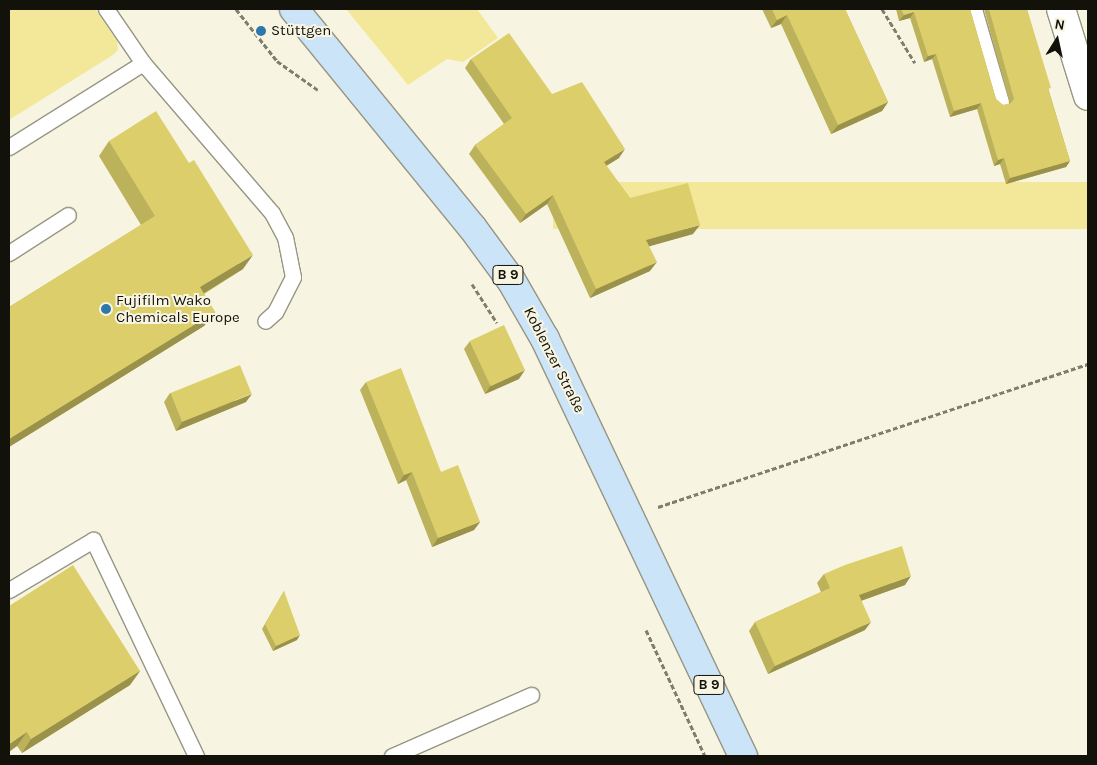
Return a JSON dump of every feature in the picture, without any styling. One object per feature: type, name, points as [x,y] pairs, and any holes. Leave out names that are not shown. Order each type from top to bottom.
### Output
[{"type":"main road","name":"Koblenzer Straße","points":[[294,9],[472,227],[512,280],[545,339],[743,756]]},
{"type":"street","points":[[1061,9],[1088,96]]},
{"type":"lane","points":[[106,9],[143,63],[272,213],[285,237],[293,277],[275,312],[265,321]]},
{"type":"lane","points":[[974,9],[1001,102]]},
{"type":"lane","points":[[9,147],[143,63]]},
{"type":"lane","points":[[9,253],[68,215]]},
{"type":"lane","points":[[9,590],[93,540],[196,756]]},
{"type":"lane","points":[[392,756],[531,695]]},
{"type":"path","points":[[236,9],[277,61],[324,94]]},
{"type":"path","points":[[882,9],[915,63]]},
{"type":"path","points":[[469,280],[501,329]]},
{"type":"path","points":[[629,517],[1088,364]]},
{"type":"path","points":[[644,625],[705,756]]},
{"type":"shaded area","points":[[9,9],[95,9],[117,41],[118,50],[113,55],[9,120]]},
{"type":"shaded area","points":[[346,9],[477,9],[498,38],[463,62],[447,59],[408,85]]},
{"type":"shaded area","points":[[553,182],[1088,182],[1088,229],[553,229]]},
{"type":"building","points":[[772,9],[845,9],[888,102],[838,125],[787,15],[777,20]]},
{"type":"building","points":[[901,9],[970,9],[996,99],[1003,105],[1011,103],[1014,99],[989,9],[1027,9],[1051,88],[1048,89],[1070,161],[1010,178],[1004,158],[998,160],[981,103],[954,111],[936,54],[928,56],[914,12],[904,15]]},
{"type":"building","points":[[509,33],[552,94],[582,82],[625,149],[604,162],[630,198],[688,183],[700,225],[646,240],[657,262],[596,289],[553,195],[526,214],[475,145],[512,118],[471,59]]},
{"type":"building","name":"Fujifilm Wako Chemicals Europe","points":[[156,111],[189,163],[194,160],[253,255],[200,287],[215,312],[9,439],[9,307],[155,216],[109,141]]},
{"type":"building","points":[[504,325],[525,370],[491,386],[470,341]]},
{"type":"building","points":[[240,365],[252,394],[182,422],[170,393]]},
{"type":"building","points":[[401,368],[441,472],[458,465],[480,522],[438,538],[412,472],[404,475],[366,382]]},
{"type":"building","points":[[902,546],[911,576],[859,595],[871,622],[775,666],[755,622],[830,588],[824,574]]},
{"type":"building","points":[[73,565],[140,671],[31,739],[27,732],[9,744],[9,606]]},
{"type":"building","points":[[284,591],[300,635],[276,646],[265,624]]},
{"type":"place","name":"Stüttgen","points":[[261,31]]},
{"type":"place","name":"Fujifilm Wako Chemicals Europe","points":[[106,309]]}]
